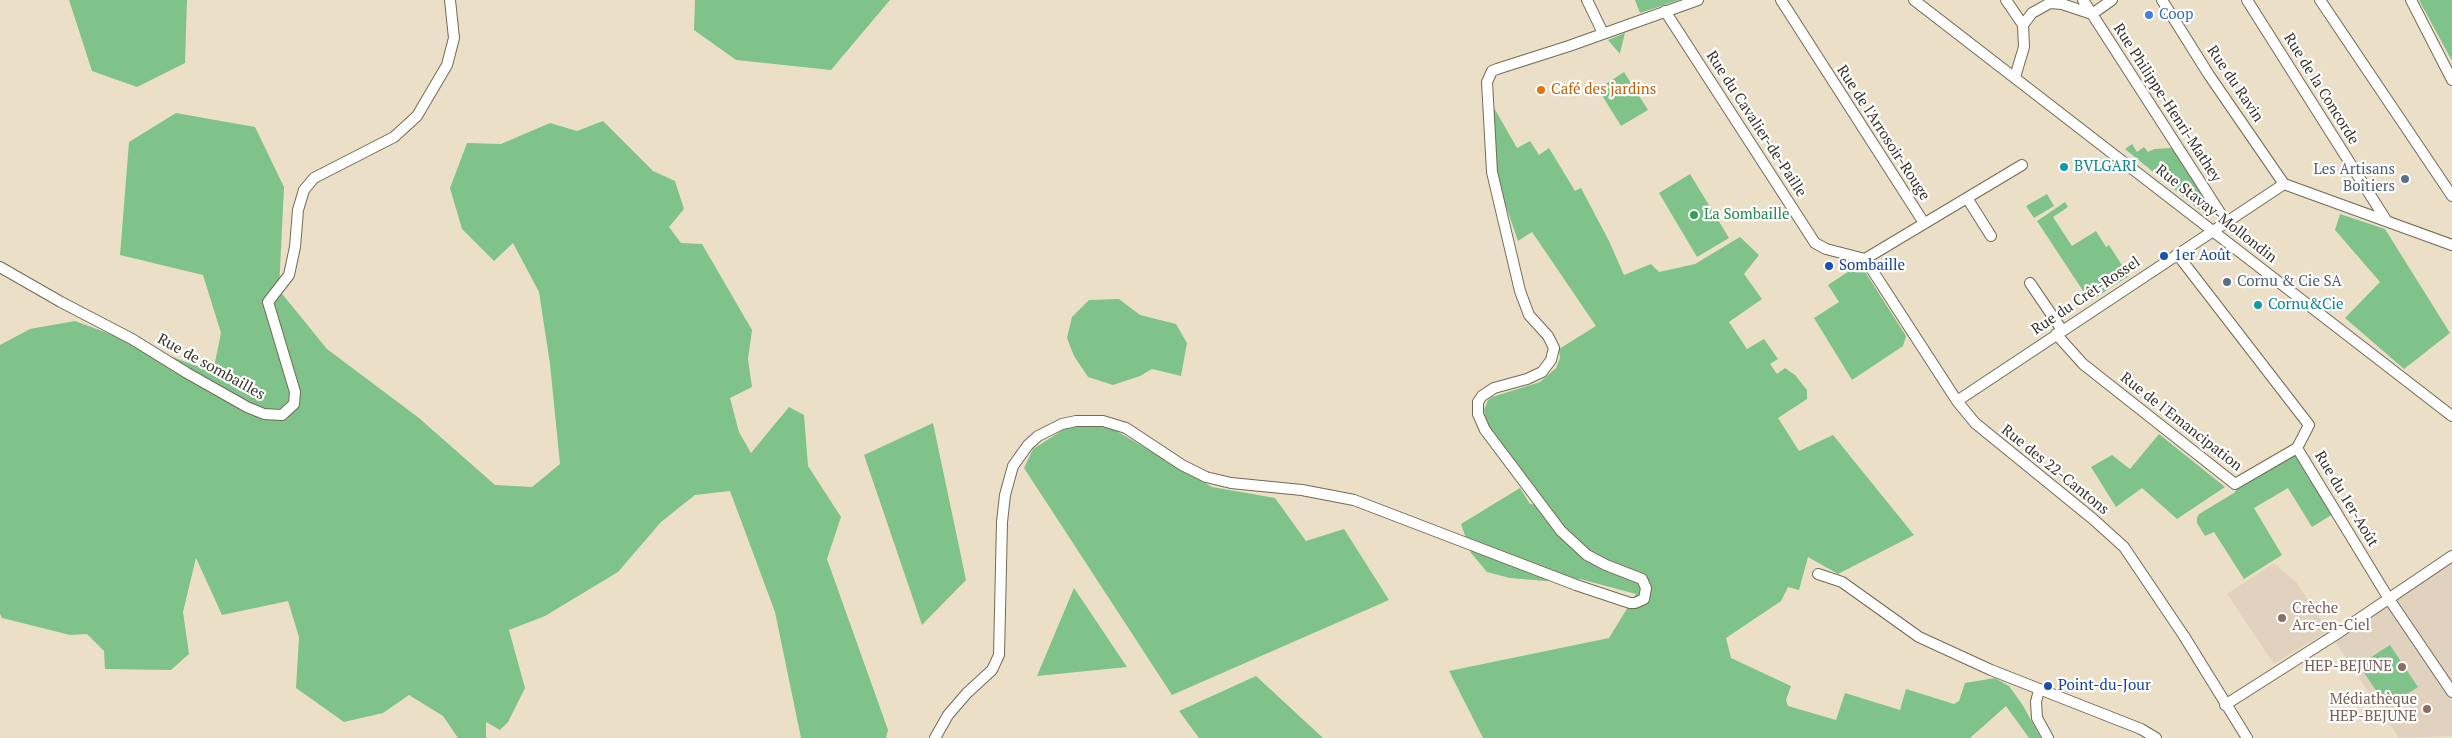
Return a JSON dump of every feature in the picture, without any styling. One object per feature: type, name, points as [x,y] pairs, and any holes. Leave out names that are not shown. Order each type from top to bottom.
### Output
[{"type":"street","name":"Rue de sombailles","points":[[0,267],[61,302],[132,339],[186,373],[247,406],[264,414],[282,415],[294,404],[295,392],[268,302],[289,275],[295,247],[298,210],[304,190],[314,178],[394,137],[417,116],[447,65],[454,38],[450,0]]},
{"type":"street","points":[[1587,0],[1603,33]]},
{"type":"street","points":[[935,738],[948,715],[967,692],[992,670],[999,655],[1002,522],[1005,495],[1013,466],[1028,445],[1038,436],[1062,424],[1076,421],[1103,421],[1126,428],[1182,465],[1206,476],[1231,483],[1302,490],[1354,500],[1576,585],[1630,603],[1644,599],[1646,588],[1642,579],[1592,558],[1561,531],[1480,422],[1477,408],[1478,402],[1488,391],[1528,379],[1542,372],[1551,360],[1554,348],[1548,336],[1533,321],[1523,300],[1497,193],[1491,158],[1487,89],[1489,76],[1497,68],[1569,46],[1665,10],[1698,0]]},
{"type":"street","name":"Rue de l'Arrosoir-Rouge","points":[[1781,0],[1924,223],[1865,259]]},
{"type":"street","name":"Rue Stavay-Mollondin","points":[[1914,0],[2452,416]]},
{"type":"street","points":[[2006,0],[2023,25],[2024,47],[2015,77]]},
{"type":"street","name":"Rue Philippe-Henri-Mathey","points":[[2083,0],[2226,222]]},
{"type":"street","points":[[2023,25],[2032,13],[2050,3],[2062,4],[2092,14],[2112,0]]},
{"type":"street","name":"Rue du Ravin","points":[[2162,0],[2209,75],[2284,184]]},
{"type":"street","name":"Rue de la Concorde","points":[[2247,0],[2386,220]]},
{"type":"street","points":[[2320,0],[2452,196]]},
{"type":"street","points":[[2411,0],[2452,80]]},
{"type":"street","name":"Rue du Cavalier-de-Paille","points":[[1665,10],[1809,235],[1818,246],[1865,259]]},
{"type":"street","points":[[1924,223],[2022,165]]},
{"type":"street","points":[[2284,184],[2452,245]]},
{"type":"street","name":"Rue du Crêt-Rossel","points":[[1956,401],[2284,184]]},
{"type":"street","points":[[1967,198],[1990,236]]},
{"type":"street","name":"Rue du 1er-Août","points":[[2177,254],[2309,424],[2298,448],[2389,599],[2452,692]]},
{"type":"street","name":"Rue des 22-Cantons","points":[[1865,259],[1956,401],[1984,432],[2093,519],[2124,547],[2184,636],[2247,738]]},
{"type":"street","name":"Rue de l'Emancipation","points":[[2030,283],[2059,332],[2083,364],[2235,484],[2298,448]]},
{"type":"street","points":[[2226,705],[2452,556]]},
{"type":"street","points":[[1818,574],[1842,582],[1919,637],[2039,690],[2141,729],[2156,738]]},
{"type":"street","points":[[2039,690],[2036,702],[2037,718],[2048,738]]},
{"type":"shaded area","name":"HEP-BEJUNE","points":[[2452,556],[2452,736],[2399,738],[2332,637]]},
{"type":"shaded area","name":"Crèche Arc-en-Ciel","points":[[2274,563],[2297,583],[2327,629],[2327,632],[2274,664],[2227,594]]},
{"type":"green space","points":[[69,0],[187,0],[185,63],[137,87],[92,71]]},
{"type":"green space","points":[[695,0],[890,0],[831,70],[736,60],[694,30]]},
{"type":"green space","points":[[1635,0],[1679,0],[1640,13]]},
{"type":"green space","points":[[2419,0],[2452,0],[2452,61]]},
{"type":"green space","points":[[1625,33],[1620,53],[1620,54],[1608,40]]},
{"type":"green space","points":[[1624,72],[1648,110],[1621,126],[1598,89]]},
{"type":"green space","points":[[1493,106],[1517,148],[1530,141],[1539,155],[1549,148],[1575,191],[1581,188],[1609,241],[1624,275],[1651,264],[1659,272],[1695,264],[1740,237],[1759,255],[1744,274],[1762,299],[1729,322],[1747,349],[1764,339],[1778,359],[1770,364],[1777,374],[1785,368],[1795,375],[1807,390],[1807,399],[1778,418],[1799,451],[1833,435],[1914,535],[1838,574],[1808,557],[1799,590],[1788,587],[1781,601],[1726,638],[1731,658],[1791,686],[1786,700],[1788,706],[1836,720],[1845,693],[1900,710],[1906,689],[1954,704],[1959,701],[1965,683],[1995,678],[2009,686],[2022,704],[2041,738],[2029,738],[2006,706],[1970,738],[1483,738],[1449,671],[1609,638],[1636,594],[1580,579],[1545,581],[1510,578],[1487,572],[1471,553],[1461,524],[1520,488],[1530,504],[1547,506],[1486,422],[1484,410],[1488,400],[1492,397],[1540,382],[1556,368],[1560,358],[1559,349],[1596,326],[1532,232],[1518,241],[1497,180]]},
{"type":"green space","points":[[176,113],[255,127],[284,187],[279,290],[327,349],[419,418],[495,485],[532,487],[560,464],[550,364],[539,292],[513,243],[494,261],[462,229],[450,188],[467,143],[501,144],[550,123],[577,131],[603,121],[653,171],[675,181],[684,209],[669,227],[681,243],[702,244],[752,330],[748,359],[752,387],[730,398],[739,432],[751,453],[789,407],[804,415],[808,466],[841,517],[827,559],[888,730],[886,738],[801,738],[775,612],[730,491],[695,495],[661,522],[618,572],[545,616],[509,630],[525,688],[508,722],[500,730],[486,722],[486,738],[458,738],[443,716],[409,695],[383,713],[344,722],[296,688],[299,637],[288,601],[222,615],[196,558],[183,612],[189,654],[171,670],[105,669],[104,651],[87,634],[70,635],[2,618],[0,614],[0,345],[30,329],[75,321],[213,372],[221,333],[203,275],[120,255],[129,142]]},
{"type":"green space","points":[[2132,144],[2137,152],[2144,147],[2148,152],[2154,149],[2172,148],[2214,209],[2214,216],[2206,215],[2125,149]]},
{"type":"green space","name":"La Sombaille","points":[[1690,174],[1729,238],[1697,257],[1659,193]]},
{"type":"green space","points":[[2047,194],[2054,206],[2034,218],[2026,206]]},
{"type":"green space","points":[[2065,202],[2068,207],[2053,217],[2072,246],[2096,231],[2106,247],[2109,245],[2129,276],[2082,306],[2080,302],[2087,297],[2037,221]]},
{"type":"green space","points":[[2340,214],[2385,229],[2450,333],[2404,369],[2345,318],[2380,282],[2335,230]]},
{"type":"green space","points":[[1860,264],[1906,336],[1903,346],[1852,380],[1814,318],[1839,302],[1828,285]]},
{"type":"green space","points":[[1119,299],[1140,315],[1176,324],[1187,343],[1181,376],[1152,369],[1140,376],[1113,385],[1088,377],[1074,356],[1067,338],[1072,317],[1089,300]]},
{"type":"green space","points":[[933,423],[966,580],[922,625],[864,455]]},
{"type":"green space","points":[[1088,425],[1113,429],[1212,487],[1275,498],[1306,541],[1344,529],[1389,600],[1172,695],[1024,468],[1033,449],[1066,428]]},
{"type":"green space","points":[[2159,434],[2225,487],[2177,519],[2142,488],[2116,507],[2091,467],[2112,455],[2130,469]]},
{"type":"green space","points":[[2295,454],[2333,514],[2312,527],[2288,488],[2254,508],[2282,555],[2244,579],[2214,532],[2205,536],[2197,523],[2197,518],[2199,514],[2234,493],[2239,486]]},
{"type":"green space","points":[[1074,588],[1127,667],[1037,676]]},
{"type":"green space","points":[[2390,645],[2418,687],[2387,707],[2359,665]]},
{"type":"green space","points":[[1256,676],[1323,738],[1199,738],[1179,711]]},
{"type":"place","name":"Coop","points":[[2149,15]]},
{"type":"place","name":"Café des jardins","points":[[1541,90]]},
{"type":"place","name":"BVLGARI","points":[[2064,167]]},
{"type":"place","name":"Les Artisans Boîtiers","points":[[2405,179]]},
{"type":"place","name":"La Sombaille","points":[[1694,215]]},
{"type":"place","name":"1er Août","points":[[2164,256]]},
{"type":"place","name":"Sombaille","points":[[1829,266]]},
{"type":"place","name":"Cornu & Cie SA","points":[[2227,282]]},
{"type":"place","name":"Cornu&Cie","points":[[2258,305]]},
{"type":"place","name":"Crèche Arc-en-Ciel","points":[[2282,618]]},
{"type":"place","name":"HEP-BEJUNE","points":[[2402,667]]},
{"type":"place","name":"Point-du-Jour","points":[[2048,686]]},
{"type":"place","name":"Médiathèque HEP-BEJUNE","points":[[2427,709]]}]
